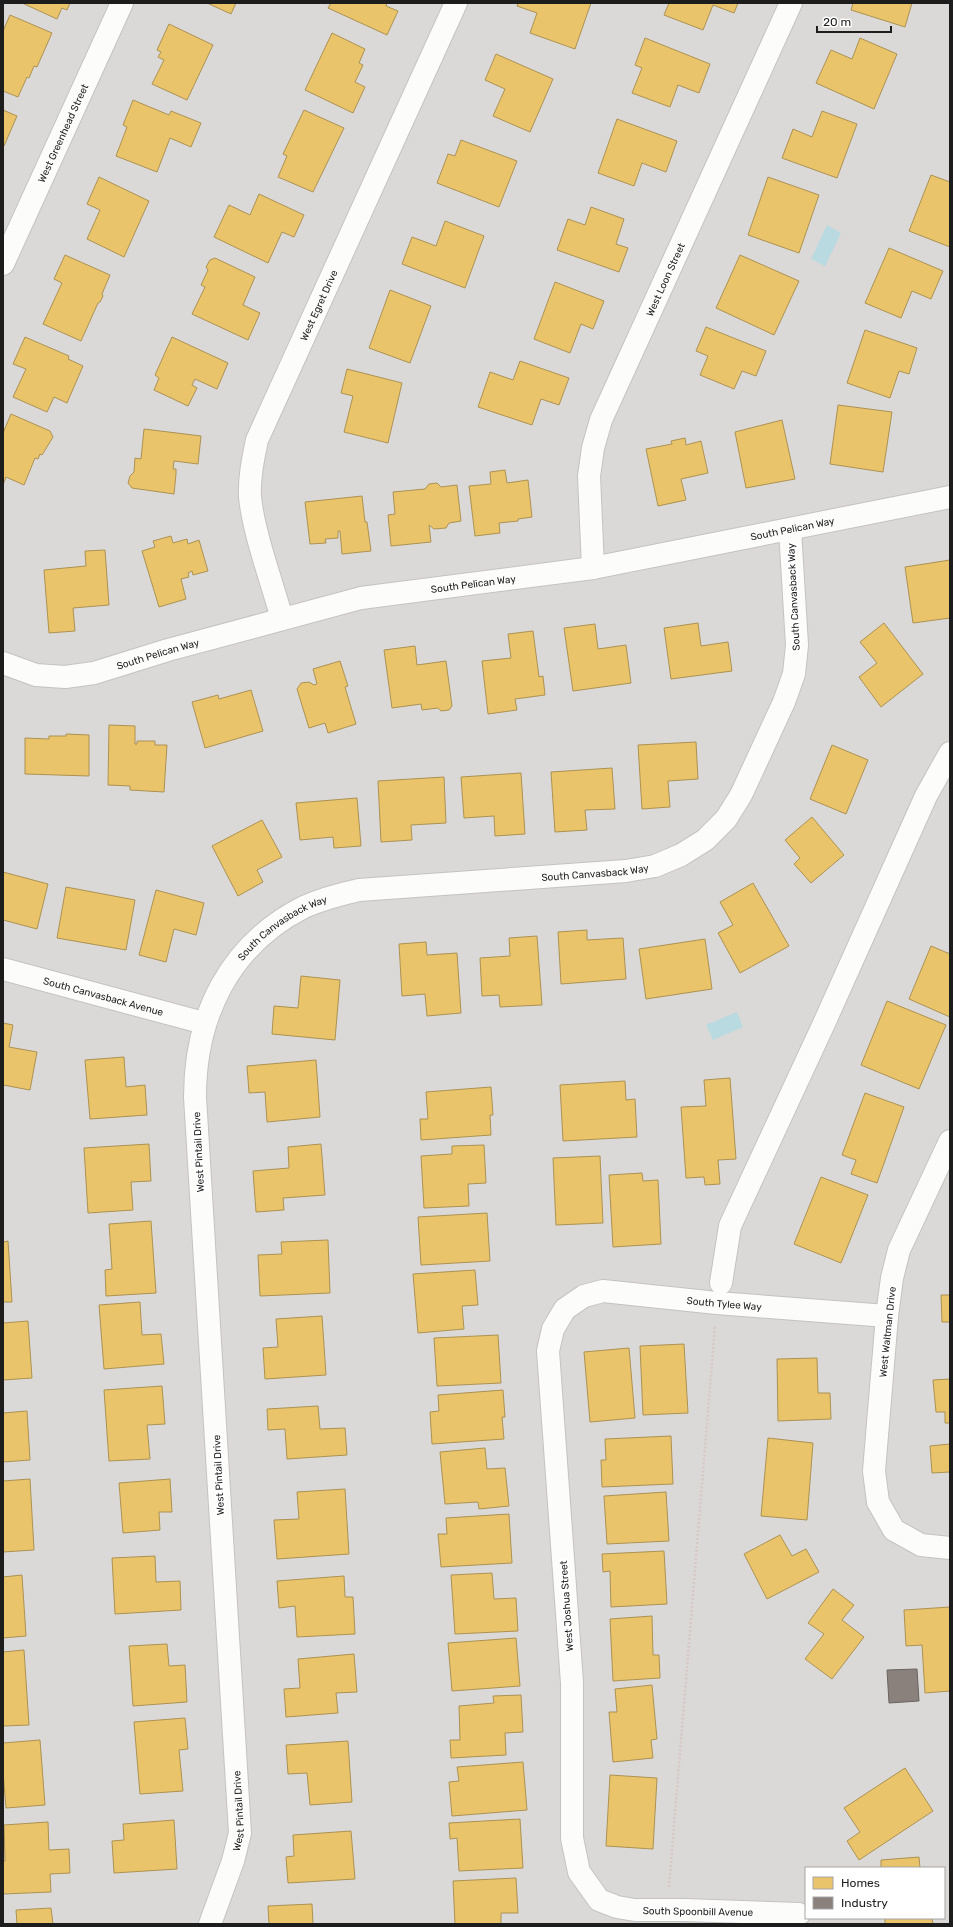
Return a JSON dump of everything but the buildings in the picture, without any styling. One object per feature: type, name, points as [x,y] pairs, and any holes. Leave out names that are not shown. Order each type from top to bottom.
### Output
[{"type":"street","name":"West Greenhead Street","points":[[3,264],[122,3]]},
{"type":"street","name":"West Egret Drive","points":[[282,619],[256,525],[250,497],[251,468],[257,440],[456,3]]},
{"type":"street","name":"West Loon Street","points":[[593,568],[589,476],[593,448],[601,420],[791,3]]},
{"type":"street","name":"South Pelican Way","points":[[3,663],[36,675],[65,678],[94,673],[168,650],[361,598],[593,568],[950,498]]},
{"type":"street","name":"South Canvasback Way","points":[[204,1023],[222,984],[238,960],[257,940],[280,922],[298,911],[331,897],[359,890],[626,871],[655,866],[681,855],[705,840],[726,819],[741,795],[784,702],[794,674],[797,646],[790,530]]},
{"type":"street","points":[[721,1283],[730,1226],[826,1019],[926,796],[950,753]]},
{"type":"street","name":"South Canvasback Avenue","points":[[3,969],[204,1023]]},
{"type":"street","name":"West Pintail Drive","points":[[204,1023],[195,1069],[195,1097],[240,1833],[233,1861],[210,1924]]},
{"type":"street","name":"West Waltman Drive","points":[[950,1141],[899,1250],[892,1278],[887,1316],[874,1471],[878,1502],[894,1530],[921,1545],[950,1548]]},
{"type":"street","name":"South Tylee Way","points":[[565,1309],[584,1296],[603,1291],[887,1316]]},
{"type":"street","name":"West Joshua Street","points":[[565,1309],[554,1329],[548,1351],[572,1683],[572,1838],[579,1872],[599,1900]]},
{"type":"street","name":"South Spoonbill Avenue","points":[[599,1900],[616,1906],[635,1910],[685,1910],[799,1914]]},
{"type":"path","points":[[668,1893],[716,1321]]},
{"type":"shaded area","points":[[3,3],[950,3],[950,1924],[3,1924]]},
{"type":"water","points":[[827,225],[841,233],[825,266],[811,259]]},
{"type":"water","points":[[737,1012],[743,1027],[713,1040],[706,1025]]}]
